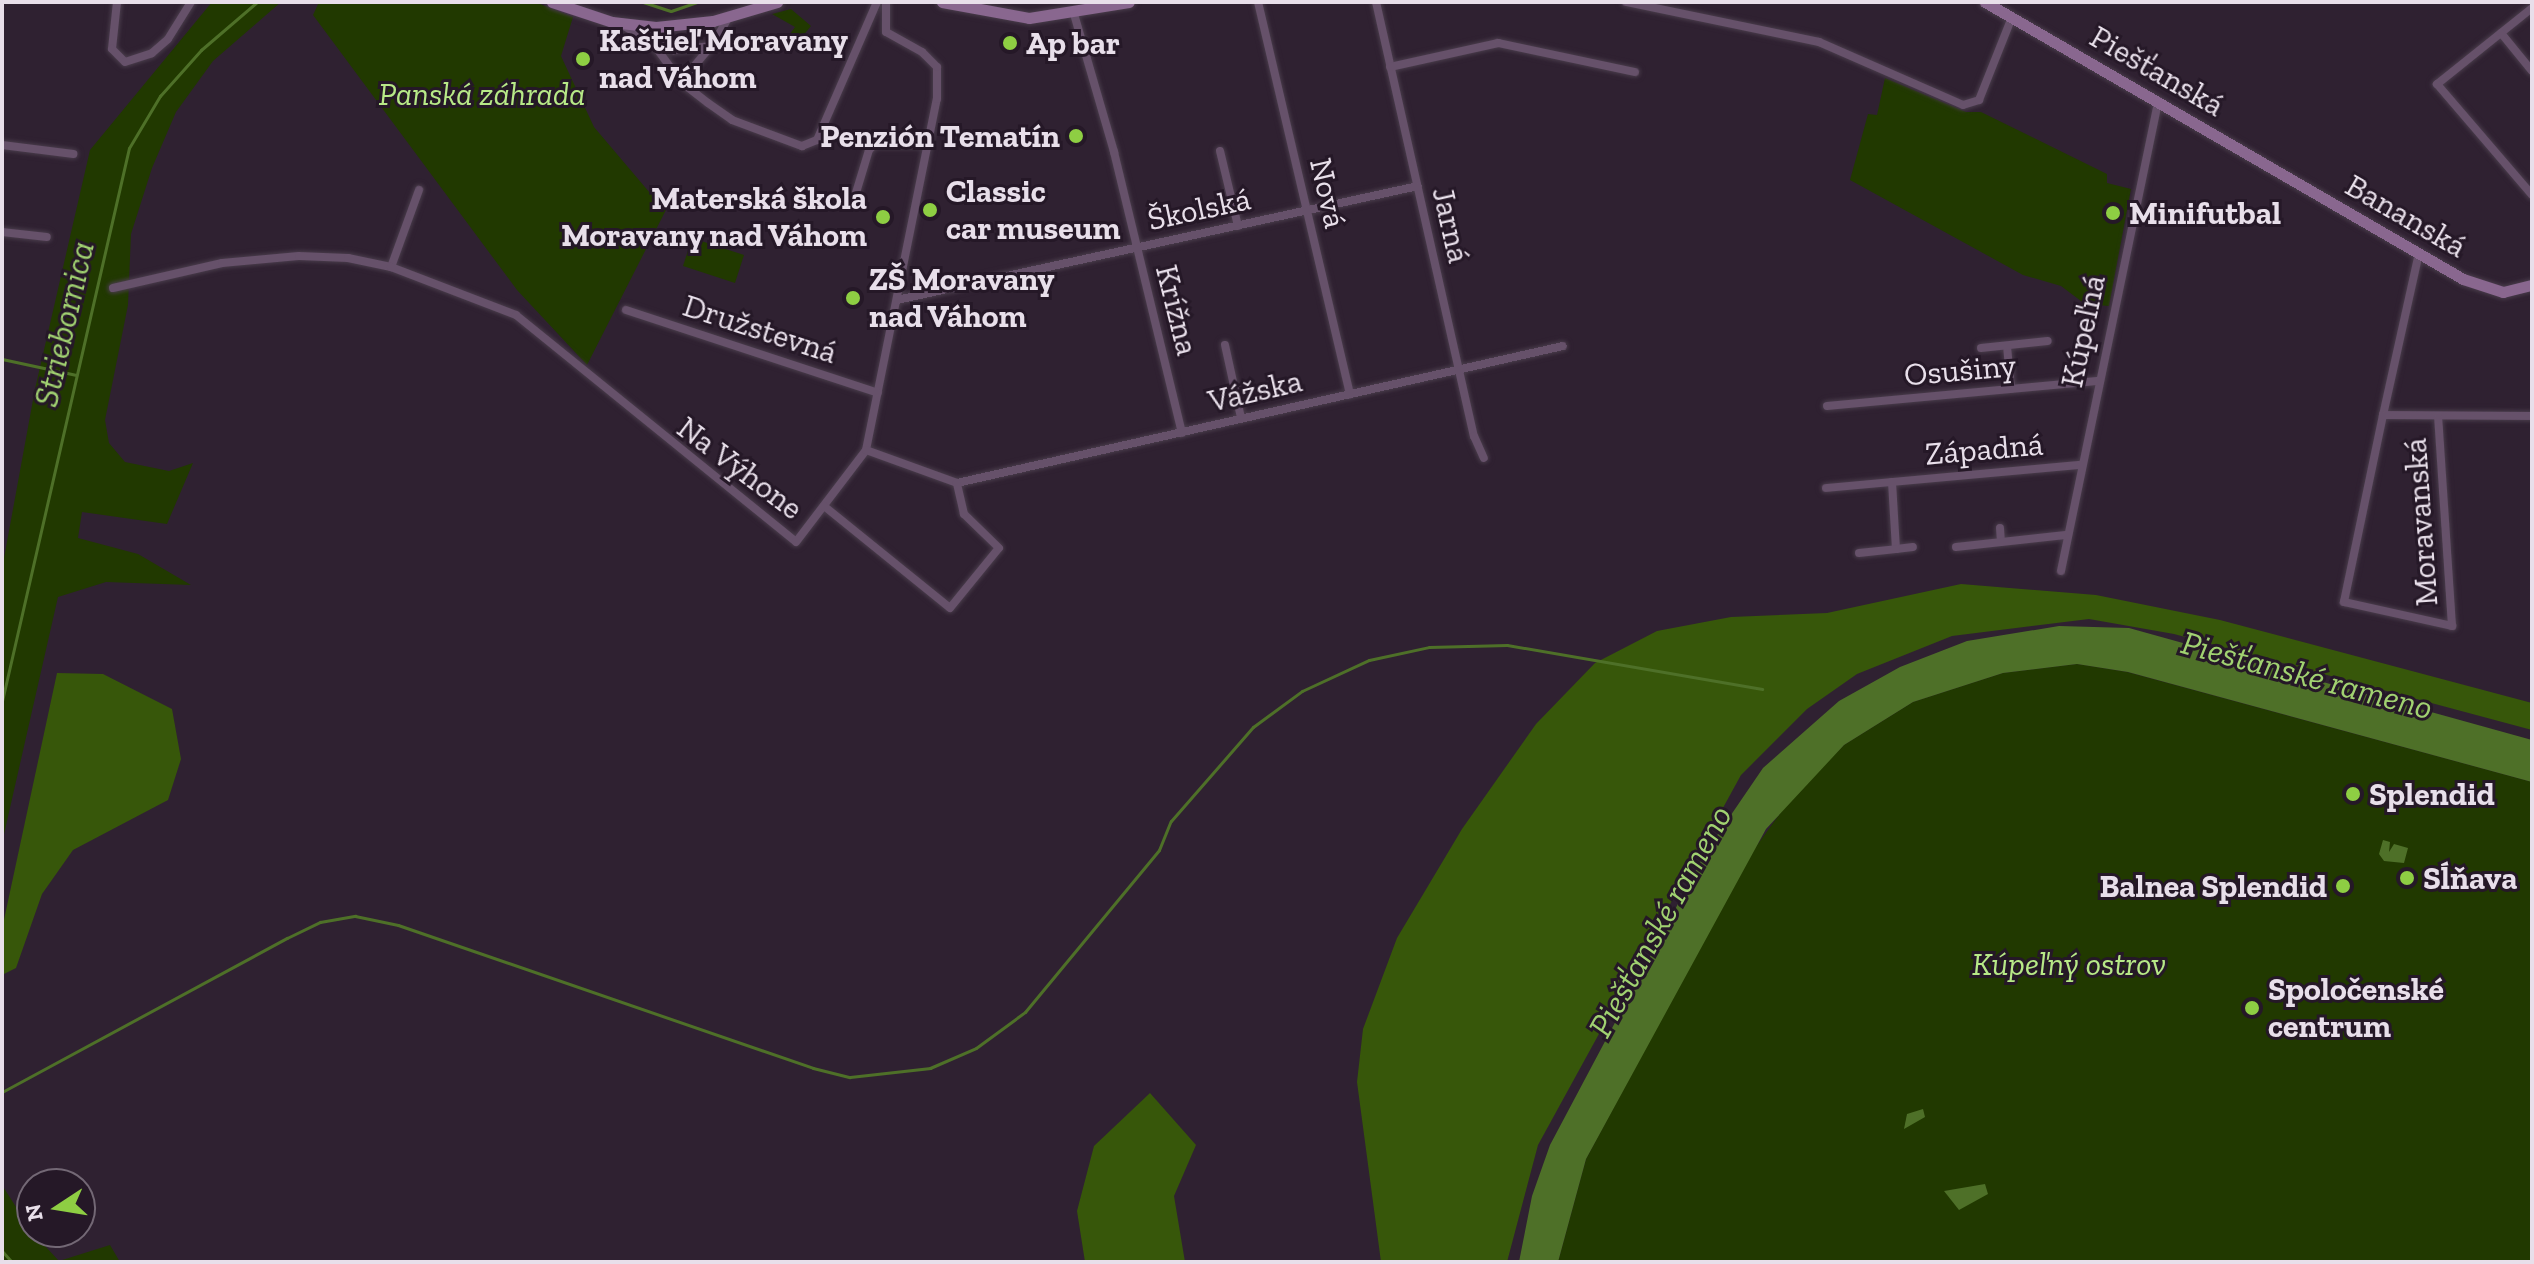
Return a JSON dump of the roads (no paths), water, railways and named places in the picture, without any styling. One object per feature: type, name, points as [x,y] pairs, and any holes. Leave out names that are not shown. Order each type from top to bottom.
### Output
[{"type":"main road","points":[[552,2],[622,24],[667,27],[729,16],[777,2]]},
{"type":"main road","points":[[942,2],[1010,17],[1074,14],[1129,2]]},
{"type":"main road","name":"Piešťanská","points":[[1985,2],[2261,162]]},
{"type":"main road","name":"Bananská","points":[[2261,162],[2487,290],[2513,291],[2532,285]]},
{"type":"street","points":[[117,2],[112,49],[118,60],[135,61],[152,53],[191,2]]},
{"type":"street","points":[[652,42],[681,82],[732,120],[802,146],[817,140],[877,2]]},
{"type":"street","name":"Na Výhone","points":[[113,288],[222,263],[299,256],[348,258],[391,267],[516,315],[796,542],[866,450],[928,144],[937,67],[929,56],[886,32],[886,2]]},
{"type":"street","name":"Nová","points":[[1258,2],[1350,394]]},
{"type":"street","name":"Jarná","points":[[1376,2],[1460,369],[1484,458]]},
{"type":"street","points":[[1626,2],[1819,42],[1963,105],[1979,100],[2012,17]]},
{"type":"street","points":[[2532,8],[2437,84],[2532,195]]},
{"type":"street","name":"Krížna","points":[[1074,14],[1137,247],[1182,433]]},
{"type":"street","points":[[681,82],[712,46],[729,16]]},
{"type":"street","points":[[622,24],[652,42],[673,50],[712,46]]},
{"type":"street","points":[[2501,33],[2532,71]]},
{"type":"street","points":[[1390,67],[1498,43],[1635,72]]},
{"type":"street","name":"Kúpeľná","points":[[2061,571],[2065,535],[2158,101]]},
{"type":"street","points":[[855,196],[869,150],[875,144],[928,144]]},
{"type":"street","points":[[2,145],[73,154]]},
{"type":"street","points":[[1220,151],[1238,226]]},
{"type":"street","name":"Školská","points":[[897,300],[1418,186]]},
{"type":"street","points":[[391,267],[419,190]]},
{"type":"street","points":[[2,232],[47,237]]},
{"type":"street","name":"Moravanská","points":[[2419,253],[2344,602],[2452,626],[2438,416]]},
{"type":"street","name":"Družstevná","points":[[626,310],[878,393]]},
{"type":"street","name":"Osušiny","points":[[1981,348],[2048,341]]},
{"type":"street","points":[[1225,345],[1241,418]]},
{"type":"street","name":"Vážska","points":[[957,483],[1563,346]]},
{"type":"street","points":[[2007,346],[2011,389]]},
{"type":"street","name":"Osušiny","points":[[1827,406],[2097,381]]},
{"type":"street","name":"Moravanská","points":[[2383,415],[2532,416]]},
{"type":"street","points":[[824,506],[950,608],[999,548],[964,514],[957,483],[866,450]]},
{"type":"street","name":"Západná","points":[[1826,488],[2080,465]]},
{"type":"street","name":"Západná","points":[[1892,482],[1896,549]]},
{"type":"street","points":[[2000,528],[2001,542]]},
{"type":"street","points":[[1956,547],[2065,535]]},
{"type":"street","points":[[1859,553],[1913,547]]},
{"type":"waterway","name":"Striebornica","points":[[2,701],[129,148],[160,96],[201,50],[257,2]]},
{"type":"waterway","name":"Striebornica","points":[[643,2],[671,11],[697,2]]},
{"type":"waterway","points":[[2,359],[76,375]]},
{"type":"waterway","points":[[2,1092],[287,938],[320,922],[355,916],[398,925],[813,1068],[850,1077],[930,1068],[976,1048],[1025,1012],[1159,850],[1171,821],[1253,727],[1302,691],[1369,660],[1429,647],[1507,645],[1762,689]]},
{"type":"waterway","name":"Striebornica","points":[[2,1251],[12,1262]]},
{"type":"place","name":"Ap bar","points":[[1010,43]]},
{"type":"place","name":"Kaštieľ Moravany nad Váhom","points":[[583,59]]},
{"type":"place","name":"Penzión Tematín","points":[[1076,136]]},
{"type":"place","name":"Classic car museum","points":[[930,210]]},
{"type":"place","name":"Minifutbal","points":[[2113,213]]},
{"type":"place","name":"Materská škola Moravany nad Váhom","points":[[883,217]]},
{"type":"place","name":"ZŠ Moravany nad Váhom","points":[[853,298]]},
{"type":"place","name":"Splendid","points":[[2353,794]]},
{"type":"place","name":"Sĺňava","points":[[2407,878]]},
{"type":"place","name":"Balnea Splendid","points":[[2343,886]]},
{"type":"place","name":"Spoločenské centrum","points":[[2252,1008]]},
{"type":"park label","name":"Panská záhrada","points":[[482,94]]},
{"type":"park label","name":"Kúpeľný ostrov","points":[[2069,964]]},
{"type":"water label","name":"Piešťanské rameno","points":[[2307,675]]},
{"type":"water label","name":"Piešťanské rameno","points":[[1660,921]]}]
